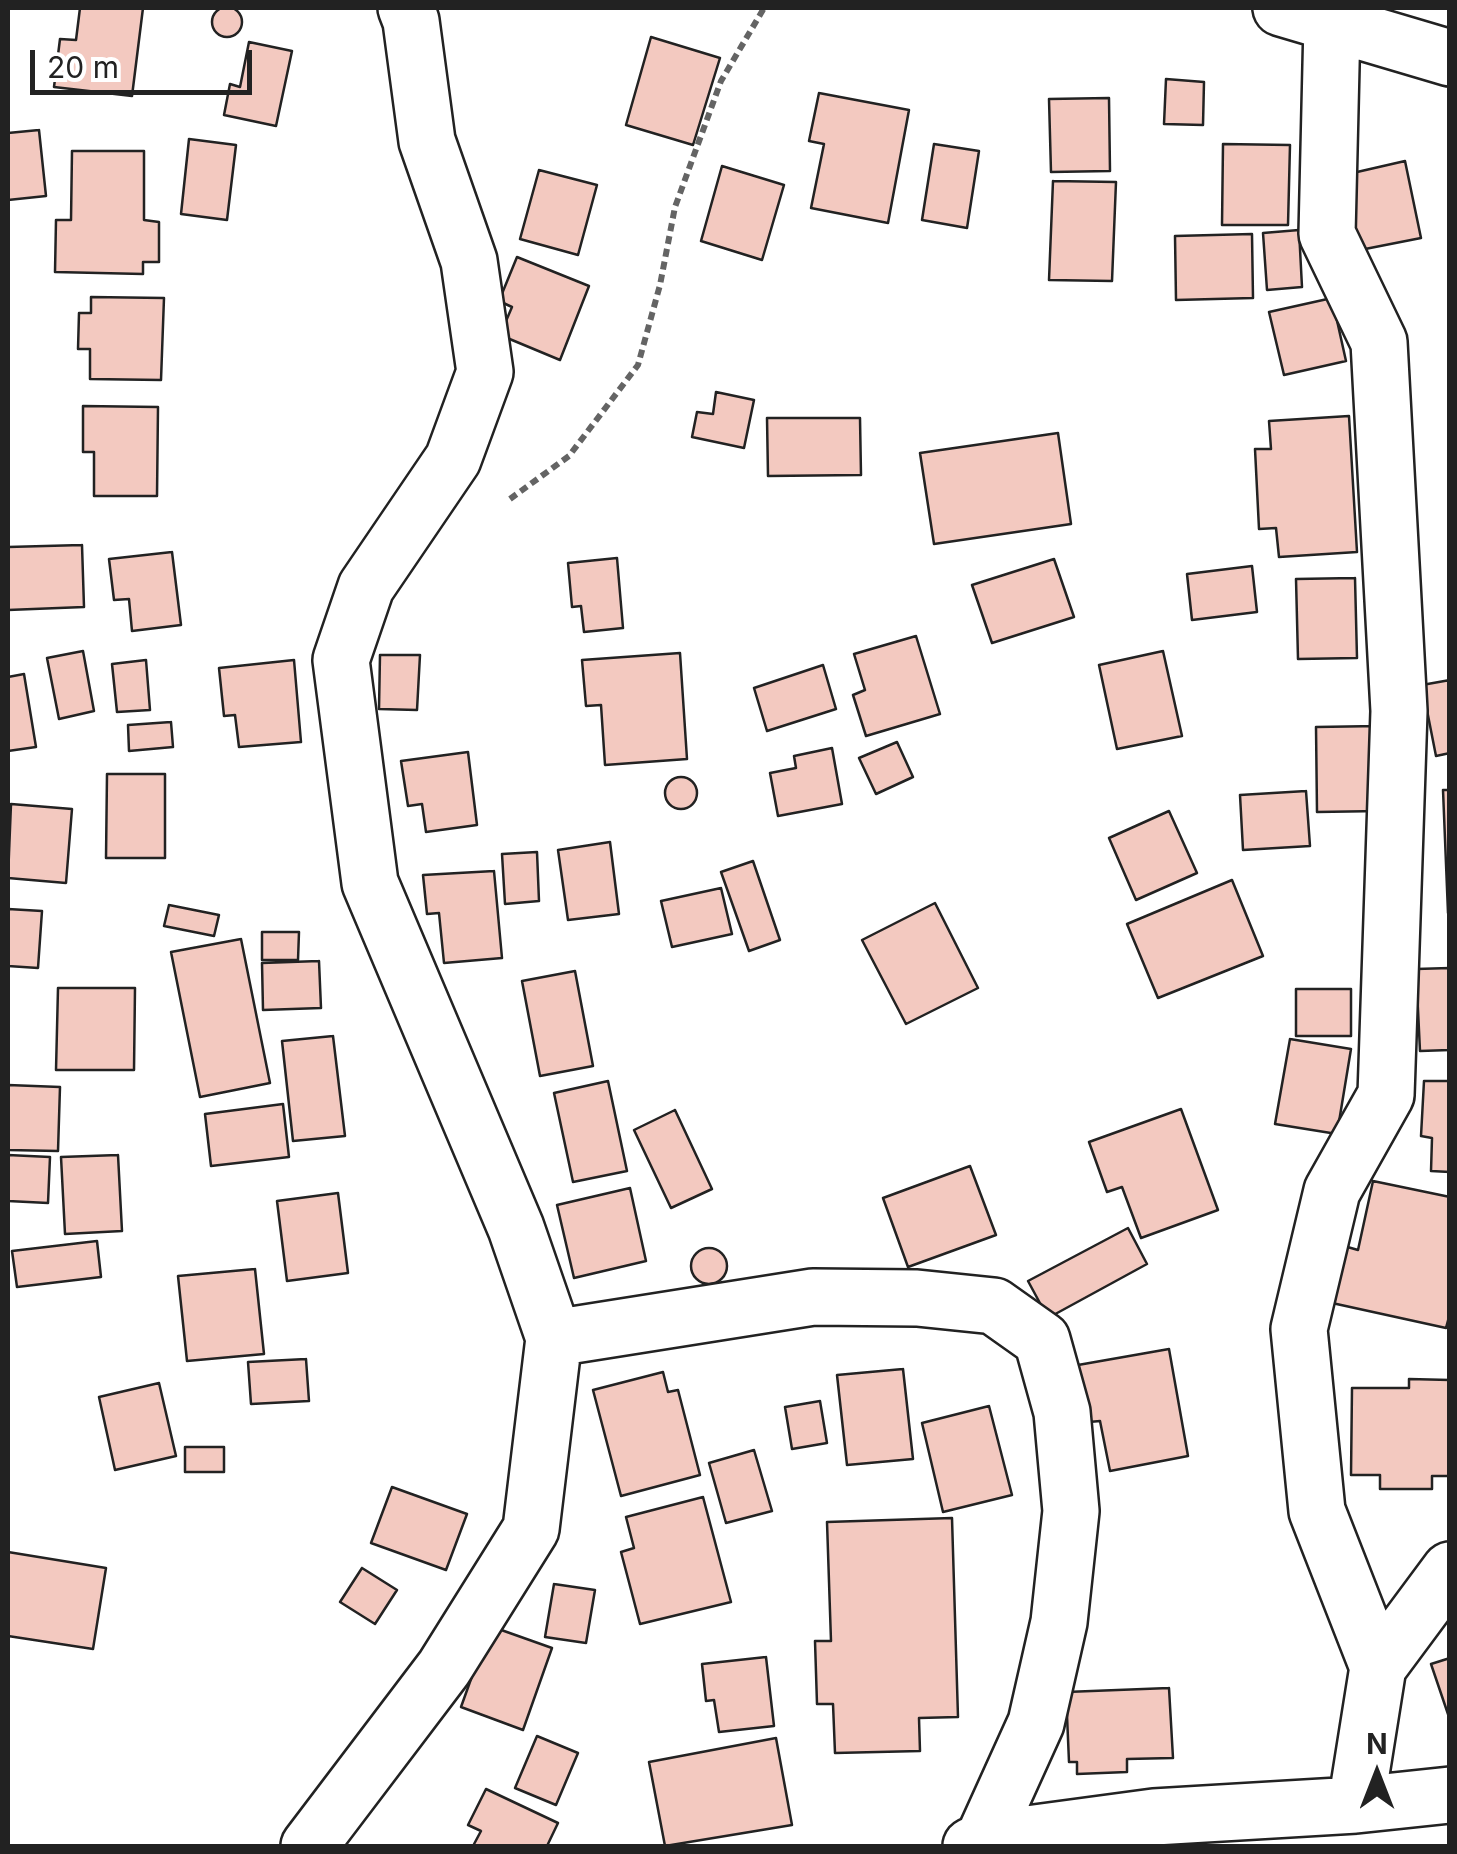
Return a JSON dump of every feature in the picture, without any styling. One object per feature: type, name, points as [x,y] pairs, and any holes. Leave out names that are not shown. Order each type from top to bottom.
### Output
[{"type":"street","points":[[309,1846],[444,1668],[530,1529],[554,1338],[516,1228],[370,883],[341,660],[366,588],[453,459],[485,372],[469,261],[427,141],[406,8]]},
{"type":"street","points":[[1378,1666],[1317,1511],[1299,1329],[1332,1191],[1386,1096],[1400,711],[1379,342],[1327,234],[1306,16],[1450,58]]},
{"type":"street","points":[[554,1338],[813,1297],[917,1298],[994,1306],[1042,1340],[1062,1412],[1071,1511],[1059,1622],[1036,1723],[977,1843]]},
{"type":"street","points":[[1356,1805],[1378,1666],[1450,1570]]},
{"type":"street","points":[[977,1843],[1154,1817],[1356,1805],[1450,1795]]},
{"type":"path","points":[[501,505],[569,456],[638,365],[676,207],[721,81],[764,8]]},
{"type":"building","points":[[227,7],[238,11],[242,22],[238,33],[227,37],[216,33],[212,22],[216,11]]},
{"type":"building","points":[[80,8],[143,8],[132,96],[54,87],[60,39],[76,40]]},
{"type":"building","points":[[651,37],[720,58],[693,145],[626,125]]},
{"type":"building","points":[[249,42],[292,51],[276,126],[224,115],[230,84],[240,87]]},
{"type":"building","points":[[1166,79],[1204,82],[1203,125],[1164,124]]},
{"type":"building","points":[[819,93],[909,110],[888,223],[811,208],[824,144],[809,141]]},
{"type":"building","points":[[1109,98],[1110,171],[1051,172],[1049,99]]},
{"type":"building","points":[[39,130],[46,196],[8,200],[8,133]]},
{"type":"building","points":[[189,139],[236,145],[227,220],[181,214]]},
{"type":"building","points":[[934,144],[979,151],[967,228],[922,220]]},
{"type":"building","points":[[1223,144],[1290,145],[1288,225],[1222,225]]},
{"type":"building","points":[[72,151],[144,151],[144,220],[159,222],[159,262],[143,262],[143,274],[55,272],[56,220],[71,220]]},
{"type":"building","points":[[1405,161],[1421,238],[1360,250],[1344,175]]},
{"type":"building","points":[[722,166],[784,185],[762,260],[701,241]]},
{"type":"building","points":[[539,170],[597,185],[578,255],[520,239]]},
{"type":"building","points":[[1053,181],[1116,182],[1112,281],[1049,280]]},
{"type":"building","points":[[1299,230],[1302,287],[1267,290],[1263,233]]},
{"type":"building","points":[[1252,234],[1253,298],[1176,300],[1175,236]]},
{"type":"building","points":[[517,257],[589,286],[560,360],[500,335],[512,307],[499,301]]},
{"type":"building","points":[[91,297],[164,298],[161,380],[90,379],[90,349],[78,349],[79,313],[91,313]]},
{"type":"building","points":[[1332,298],[1346,361],[1284,375],[1269,312]]},
{"type":"building","points":[[716,392],[754,400],[744,448],[692,437],[697,412],[713,414]]},
{"type":"building","points":[[83,406],[158,407],[157,496],[94,496],[94,452],[83,452]]},
{"type":"building","points":[[1349,416],[1357,552],[1279,557],[1276,528],[1259,529],[1255,449],[1271,449],[1269,421]]},
{"type":"building","points":[[767,418],[860,418],[861,475],[768,476]]},
{"type":"building","points":[[1058,433],[1071,524],[934,544],[920,453]]},
{"type":"building","points":[[82,545],[84,607],[8,610],[8,547]]},
{"type":"building","points":[[172,552],[181,625],[132,631],[129,599],[114,600],[109,559]]},
{"type":"building","points":[[617,558],[623,628],[584,632],[581,606],[572,607],[568,563]]},
{"type":"building","points":[[1054,559],[1074,617],[992,643],[972,585]]},
{"type":"building","points":[[1252,566],[1257,612],[1192,620],[1187,574]]},
{"type":"building","points":[[1355,578],[1357,658],[1298,659],[1296,579]]},
{"type":"building","points":[[916,636],[940,714],[866,736],[853,695],[865,690],[854,654]]},
{"type":"building","points":[[83,651],[94,711],[59,719],[47,658]]},
{"type":"building","points":[[1163,651],[1182,736],[1117,749],[1099,665]]},
{"type":"building","points":[[680,653],[687,759],[605,765],[601,705],[586,706],[582,660]]},
{"type":"building","points":[[380,655],[420,655],[417,710],[379,709]]},
{"type":"building","points":[[146,660],[150,710],[117,712],[112,664]]},
{"type":"building","points":[[294,660],[301,742],[239,747],[235,715],[224,716],[219,668]]},
{"type":"building","points":[[823,665],[836,709],[767,731],[754,688]]},
{"type":"building","points":[[24,674],[36,747],[8,751],[8,677]]},
{"type":"building","points":[[1450,680],[1450,753],[1436,756],[1422,685]]},
{"type":"building","points":[[171,722],[173,747],[129,751],[128,725]]},
{"type":"building","points":[[1378,726],[1380,811],[1317,812],[1316,727]]},
{"type":"building","points":[[897,742],[913,777],[876,794],[859,758]]},
{"type":"building","points":[[832,748],[842,804],[778,816],[770,773],[796,768],[794,756]]},
{"type":"building","points":[[468,752],[477,825],[426,832],[422,804],[408,806],[401,761]]},
{"type":"building","points":[[107,774],[165,774],[165,858],[106,858]]},
{"type":"building","points":[[681,777],[692,782],[697,793],[692,804],[681,809],[670,804],[665,793],[670,782]]},
{"type":"building","points":[[1443,790],[1450,790],[1448,913]]},
{"type":"building","points":[[1306,791],[1310,846],[1243,850],[1240,795]]},
{"type":"building","points":[[11,804],[72,809],[66,883],[8,878]]},
{"type":"building","points":[[1169,811],[1197,873],[1136,900],[1109,838]]},
{"type":"building","points":[[610,842],[619,914],[568,920],[558,850]]},
{"type":"building","points":[[537,852],[539,901],[505,904],[502,854]]},
{"type":"building","points":[[753,861],[780,940],[749,951],[721,872]]},
{"type":"building","points":[[494,871],[502,958],[444,963],[439,913],[427,914],[423,875]]},
{"type":"building","points":[[1232,880],[1263,956],[1158,998],[1127,924]]},
{"type":"building","points":[[721,888],[732,934],[672,947],[661,901]]},
{"type":"building","points":[[935,903],[978,988],[906,1024],[862,940]]},
{"type":"building","points":[[169,905],[219,915],[214,936],[164,926]]},
{"type":"building","points":[[8,909],[42,911],[38,968],[8,966]]},
{"type":"building","points":[[262,932],[299,932],[298,960],[262,960]]},
{"type":"building","points":[[241,939],[270,1083],[200,1097],[171,952]]},
{"type":"building","points":[[319,961],[321,1008],[263,1010],[262,963]]},
{"type":"building","points":[[1450,968],[1450,1050],[1420,1051],[1416,969]]},
{"type":"building","points":[[575,971],[593,1066],[540,1076],[522,981]]},
{"type":"building","points":[[58,988],[135,988],[134,1070],[56,1070]]},
{"type":"building","points":[[1296,989],[1351,989],[1351,1036],[1296,1036]]},
{"type":"building","points":[[333,1036],[345,1136],[293,1141],[282,1041]]},
{"type":"building","points":[[1290,1039],[1351,1049],[1337,1134],[1275,1124]]},
{"type":"building","points":[[608,1081],[627,1171],[573,1182],[554,1093]]},
{"type":"building","points":[[1424,1081],[1450,1081],[1450,1172],[1431,1171],[1432,1138],[1421,1136]]},
{"type":"building","points":[[8,1085],[60,1087],[58,1151],[8,1150]]},
{"type":"building","points":[[283,1104],[289,1157],[211,1166],[205,1114]]},
{"type":"building","points":[[1181,1109],[1218,1210],[1141,1238],[1122,1187],[1107,1192],[1089,1142]]},
{"type":"building","points":[[675,1110],[712,1189],[671,1208],[634,1130]]},
{"type":"building","points":[[8,1155],[50,1157],[48,1203],[8,1201]]},
{"type":"building","points":[[118,1155],[122,1231],[65,1234],[61,1157]]},
{"type":"building","points":[[970,1166],[996,1235],[908,1267],[883,1198]]},
{"type":"building","points":[[1373,1181],[1450,1197],[1450,1313],[1446,1328],[1332,1303],[1344,1246],[1358,1250]]},
{"type":"building","points":[[630,1188],[646,1261],[574,1278],[557,1205]]},
{"type":"building","points":[[338,1193],[348,1273],[287,1281],[277,1201]]},
{"type":"building","points":[[1128,1228],[1147,1264],[1048,1318],[1028,1281]]},
{"type":"building","points":[[97,1241],[101,1277],[17,1287],[12,1251]]},
{"type":"building","points":[[709,1248],[722,1253],[727,1266],[722,1279],[709,1284],[696,1279],[691,1266],[696,1253]]},
{"type":"building","points":[[255,1269],[264,1354],[187,1361],[178,1276]]},
{"type":"building","points":[[1169,1349],[1188,1456],[1110,1471],[1100,1421],[1089,1422],[1078,1365]]},
{"type":"building","points":[[306,1359],[309,1401],[251,1404],[248,1362]]},
{"type":"building","points":[[903,1369],[913,1459],[847,1465],[837,1375]]},
{"type":"building","points":[[663,1372],[668,1392],[678,1390],[700,1475],[621,1496],[593,1390]]},
{"type":"building","points":[[1409,1379],[1450,1380],[1450,1476],[1432,1476],[1432,1489],[1380,1489],[1380,1475],[1351,1475],[1352,1388],[1409,1388]]},
{"type":"building","points":[[159,1383],[176,1456],[115,1470],[99,1397]]},
{"type":"building","points":[[820,1401],[827,1443],[792,1449],[785,1407]]},
{"type":"building","points":[[989,1406],[1012,1495],[943,1512],[922,1423]]},
{"type":"building","points":[[185,1447],[224,1447],[224,1472],[185,1472]]},
{"type":"building","points":[[754,1450],[772,1511],[726,1523],[709,1463]]},
{"type":"building","points":[[392,1487],[467,1514],[446,1570],[371,1543]]},
{"type":"building","points":[[703,1497],[731,1602],[640,1624],[621,1552],[634,1548],[626,1517]]},
{"type":"building","points":[[952,1518],[958,1717],[919,1718],[920,1751],[835,1753],[833,1704],[817,1704],[815,1641],[831,1641],[827,1522]]},
{"type":"building","points":[[8,1552],[106,1568],[93,1649],[8,1636]]},
{"type":"building","points":[[362,1568],[397,1590],[375,1624],[340,1602]]},
{"type":"building","points":[[554,1584],[595,1590],[586,1643],[545,1637]]},
{"type":"building","points":[[490,1626],[552,1648],[523,1730],[461,1707]]},
{"type":"building","points":[[766,1657],[774,1726],[719,1732],[714,1700],[706,1701],[702,1664]]},
{"type":"building","points":[[1450,1658],[1450,1720],[1431,1664]]},
{"type":"building","points":[[1169,1688],[1173,1758],[1127,1759],[1127,1772],[1077,1774],[1077,1762],[1069,1762],[1066,1692]]},
{"type":"building","points":[[537,1736],[578,1753],[556,1805],[515,1788]]},
{"type":"building","points":[[776,1738],[792,1825],[665,1846],[649,1762]]},
{"type":"building","points":[[486,1789],[558,1823],[547,1846],[473,1846],[481,1831],[468,1825]]}]
